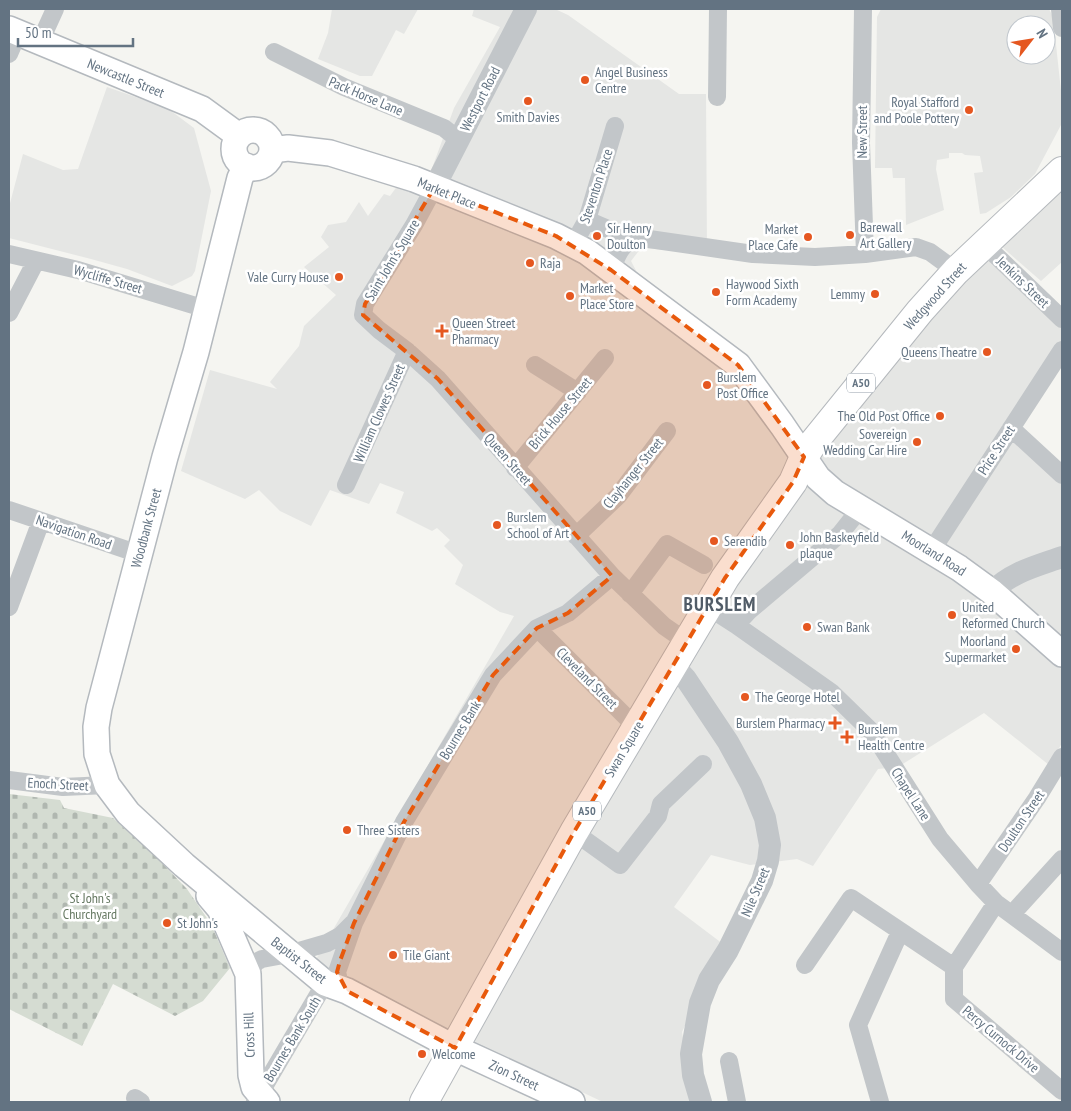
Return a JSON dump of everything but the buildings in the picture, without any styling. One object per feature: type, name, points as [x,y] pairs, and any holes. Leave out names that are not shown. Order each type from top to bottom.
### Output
[{"type":"main road","name":"Newcastle Street","points":[[19,40],[202,109],[238,136]]},
{"type":"main road","points":[[249,130],[260,131],[270,139],[272,150],[268,160],[262,165],[255,167],[246,166],[240,162],[235,155],[234,146],[238,136],[249,130]]},
{"type":"main road","name":"Market Place","points":[[272,150],[288,148],[330,153],[414,180],[556,236],[587,252],[738,366],[782,424],[804,457]]},
{"type":"main road","name":"Woodbank Street","points":[[184,865],[128,813],[107,786],[97,754],[96,727],[98,708],[139,554],[196,352],[240,178],[246,166]]},
{"type":"main road","name":"Wedgwood Street","points":[[804,457],[828,423],[956,271],[1062,171]]},
{"type":"main road","name":"Moorland Road","points":[[804,457],[818,478],[835,493],[960,568],[992,592],[1062,654]]},
{"type":"main road","name":"Swan Square","points":[[455,1048],[574,832],[725,578],[793,482],[804,457]]},
{"type":"main road","name":"Baptist Street","points":[[184,865],[288,954],[336,987],[455,1048]]},
{"type":"main road","name":"Cross Hill","points":[[184,865],[220,909],[248,974],[251,1075],[260,1100]]},
{"type":"main road","name":"A50","points":[[424,1102],[455,1048]]},
{"type":"main road","name":"Zion Street","points":[[455,1048],[572,1102]]},
{"type":"street","points":[[19,40],[55,9]]},
{"type":"street","name":"Westport Road","points":[[434,188],[526,9]]},
{"type":"street","points":[[717,97],[724,78],[718,9]]},
{"type":"street","name":"New Street","points":[[863,9],[862,143],[866,254]]},
{"type":"street","points":[[1060,9],[1062,28]]},
{"type":"street","name":"Pack Horse Lane","points":[[274,52],[335,83],[444,128],[459,140]]},
{"type":"street","name":"Steventon Place","points":[[573,245],[587,220],[615,126]]},
{"type":"street","name":"Saint John's Square","points":[[379,330],[364,315],[365,304],[409,233],[434,188]]},
{"type":"street","points":[[587,220],[614,232],[625,243]]},
{"type":"street","points":[[611,270],[625,243],[632,239],[642,238],[753,254],[815,257],[866,254],[916,247],[930,252],[956,271]]},
{"type":"street","name":"Jenkins Street","points":[[984,244],[1062,319]]},
{"type":"street","name":"Wycliffe Street","points":[[9,254],[78,270],[206,308]]},
{"type":"street","points":[[9,313],[36,260]]},
{"type":"street","name":"Queen Street","points":[[379,330],[407,351],[438,379],[612,576],[664,626],[687,642]]},
{"type":"street","name":"Price Street","points":[[932,550],[1062,350]]},
{"type":"street","name":"William Clowes Street","points":[[354,482],[407,351]]},
{"type":"street","name":"Brick House Street","points":[[515,468],[605,358]]},
{"type":"street","points":[[535,366],[578,392]]},
{"type":"street","points":[[1011,428],[1062,476]]},
{"type":"street","name":"Clayhanger Street","points":[[576,536],[618,496],[667,431]]},
{"type":"street","points":[[736,625],[749,611],[840,534],[860,509]]},
{"type":"street","name":"Navigation Road","points":[[9,510],[139,554]]},
{"type":"street","points":[[9,607],[41,521]]},
{"type":"street","points":[[630,594],[667,544],[704,565]]},
{"type":"street","points":[[992,592],[1011,576],[1062,557]]},
{"type":"street","name":"Bournes Bank","points":[[336,987],[339,980],[337,972],[354,923],[404,822],[493,675],[537,628],[568,613],[612,576]]},
{"type":"street","name":"Chapel Lane","points":[[708,607],[830,692],[872,732],[940,839],[978,884],[996,903],[1062,952]]},
{"type":"street","name":"Cleveland Street","points":[[537,628],[637,728]]},
{"type":"street","name":"Nile Street","points":[[674,666],[686,679],[728,742],[751,784],[765,818],[770,844],[768,861],[762,881],[728,950],[709,980],[700,1003],[691,1054],[693,1075],[701,1102]]},
{"type":"street","name":"Doulton Street","points":[[978,884],[1037,798],[1062,757]]},
{"type":"street","points":[[574,832],[620,865],[658,816],[661,804],[703,764]]},
{"type":"street","name":"Enoch Street","points":[[9,780],[63,787],[107,786]]},
{"type":"street","points":[[1012,914],[1062,859]]},
{"type":"street","points":[[805,965],[851,898],[954,966],[996,903]]},
{"type":"street","name":"Bournes Bank","points":[[288,954],[327,943],[340,936],[354,923]]},
{"type":"street","points":[[880,1102],[858,1025],[900,932]]},
{"type":"street","points":[[248,974],[256,962],[288,954]]},
{"type":"street","name":"Percy Curnock Drive","points":[[954,966],[954,999],[1062,1091]]},
{"type":"street","name":"Bournes Bank South","points":[[260,1100],[336,987]]},
{"type":"street","points":[[729,1061],[738,1102]]},
{"type":"highlighted area","points":[[434,188],[556,236],[611,270],[738,365],[804,457],[793,482],[725,578],[574,832],[455,1048],[347,991],[337,972],[354,923],[404,822],[493,675],[537,628],[568,613],[612,576],[438,379],[363,315],[365,304]]},
{"type":"shaded area","points":[[332,9],[418,9],[404,34],[396,30],[372,76],[360,76],[318,59],[328,33]]},
{"type":"shaded area","points":[[474,9],[555,9],[568,15],[679,94],[706,94],[707,253],[641,248],[631,261],[643,284],[811,454],[983,252],[1062,325],[1062,349],[1015,427],[1062,472],[1062,743],[1049,765],[984,713],[898,767],[878,769],[813,866],[797,859],[750,865],[711,855],[674,907],[723,944],[682,1032],[695,1102],[603,1102],[442,1026],[315,961],[514,616],[500,612],[455,584],[463,565],[444,546],[450,540],[437,528],[432,531],[396,513],[404,492],[380,483],[369,504],[330,490],[311,526],[280,511],[259,490],[245,499],[181,471],[210,370],[277,389],[270,382],[299,346],[304,326],[336,295],[304,267],[329,247],[321,237],[328,225],[346,222],[359,202],[368,216],[384,194],[390,196],[398,185],[412,191],[431,171],[454,108],[500,27],[472,16]]},
{"type":"shaded area","name":"Royal Stafford and Poole Pottery","points":[[881,9],[1049,9],[1052,15],[1006,15],[1006,65],[1056,65],[1056,45],[1062,100],[1061,125],[1035,174],[1011,197],[986,213],[980,214],[974,173],[983,172],[980,156],[949,153],[949,158],[937,160],[936,169],[944,210],[906,225],[905,178],[893,178],[892,168],[875,168],[877,17]]},
{"type":"shaded area","points":[[107,87],[167,108],[194,128],[211,191],[195,271],[192,276],[172,286],[127,269],[9,238],[9,207],[23,154],[63,170],[78,169]]},
{"type":"shaded area","points":[[1062,187],[1062,262],[1041,281],[1001,246]]},
{"type":"green space","name":"St John's Churchyard","points":[[9,794],[60,800],[64,808],[113,818],[156,857],[187,889],[211,924],[230,968],[203,1001],[175,1016],[113,984],[82,1046],[9,1009]]},
{"type":"place","name":"Angel Business Centre","points":[[585,80]]},
{"type":"place","name":"Smith Davies","points":[[528,101]]},
{"type":"place","name":"Royal Stafford and Poole Pottery","points":[[969,110]]},
{"type":"place","name":"Barewall Art Gallery","points":[[850,235]]},
{"type":"place","name":"Sir Henry Doulton","points":[[597,236]]},
{"type":"place","name":"Market Place Cafe","points":[[808,237]]},
{"type":"place","name":"Raja","points":[[530,263]]},
{"type":"place","name":"Vale Curry House","points":[[339,277]]},
{"type":"place","name":"Haywood Sixth Form Academy","points":[[716,292]]},
{"type":"place","name":"Lemmy","points":[[875,294]]},
{"type":"place","name":"Market Place Store","points":[[570,296]]},
{"type":"place","name":"Queen Street Pharmacy","points":[[442,331]]},
{"type":"place","name":"Queens Theatre","points":[[987,352]]},
{"type":"place","name":"Burslem Post Office","points":[[707,385]]},
{"type":"place","name":"The Old Post Office","points":[[940,416]]},
{"type":"place","name":"Sovereign Wedding Car Hire","points":[[917,442]]},
{"type":"place","name":"Burslem School of Art","points":[[497,525]]},
{"type":"place","name":"Serendib","points":[[714,541]]},
{"type":"place","name":"John Baskeyfield plaque","points":[[790,545]]},
{"type":"place","name":"United Reformed Church","points":[[952,615]]},
{"type":"place","name":"Swan Bank","points":[[807,627]]},
{"type":"place","name":"Moorland Supermarket","points":[[1016,649]]},
{"type":"place","name":"The George Hotel","points":[[745,697]]},
{"type":"place","name":"Burslem Pharmacy","points":[[835,723]]},
{"type":"place","name":"Burslem Health Centre","points":[[847,737]]},
{"type":"place","name":"Three Sisters","points":[[347,830]]},
{"type":"place","name":"St John's","points":[[167,923]]},
{"type":"place","name":"Tile Giant","points":[[393,955]]},
{"type":"place","name":"Welcome","points":[[422,1054]]},
{"type":"district","name":"BURSLEM","points":[[720,604]]}]
